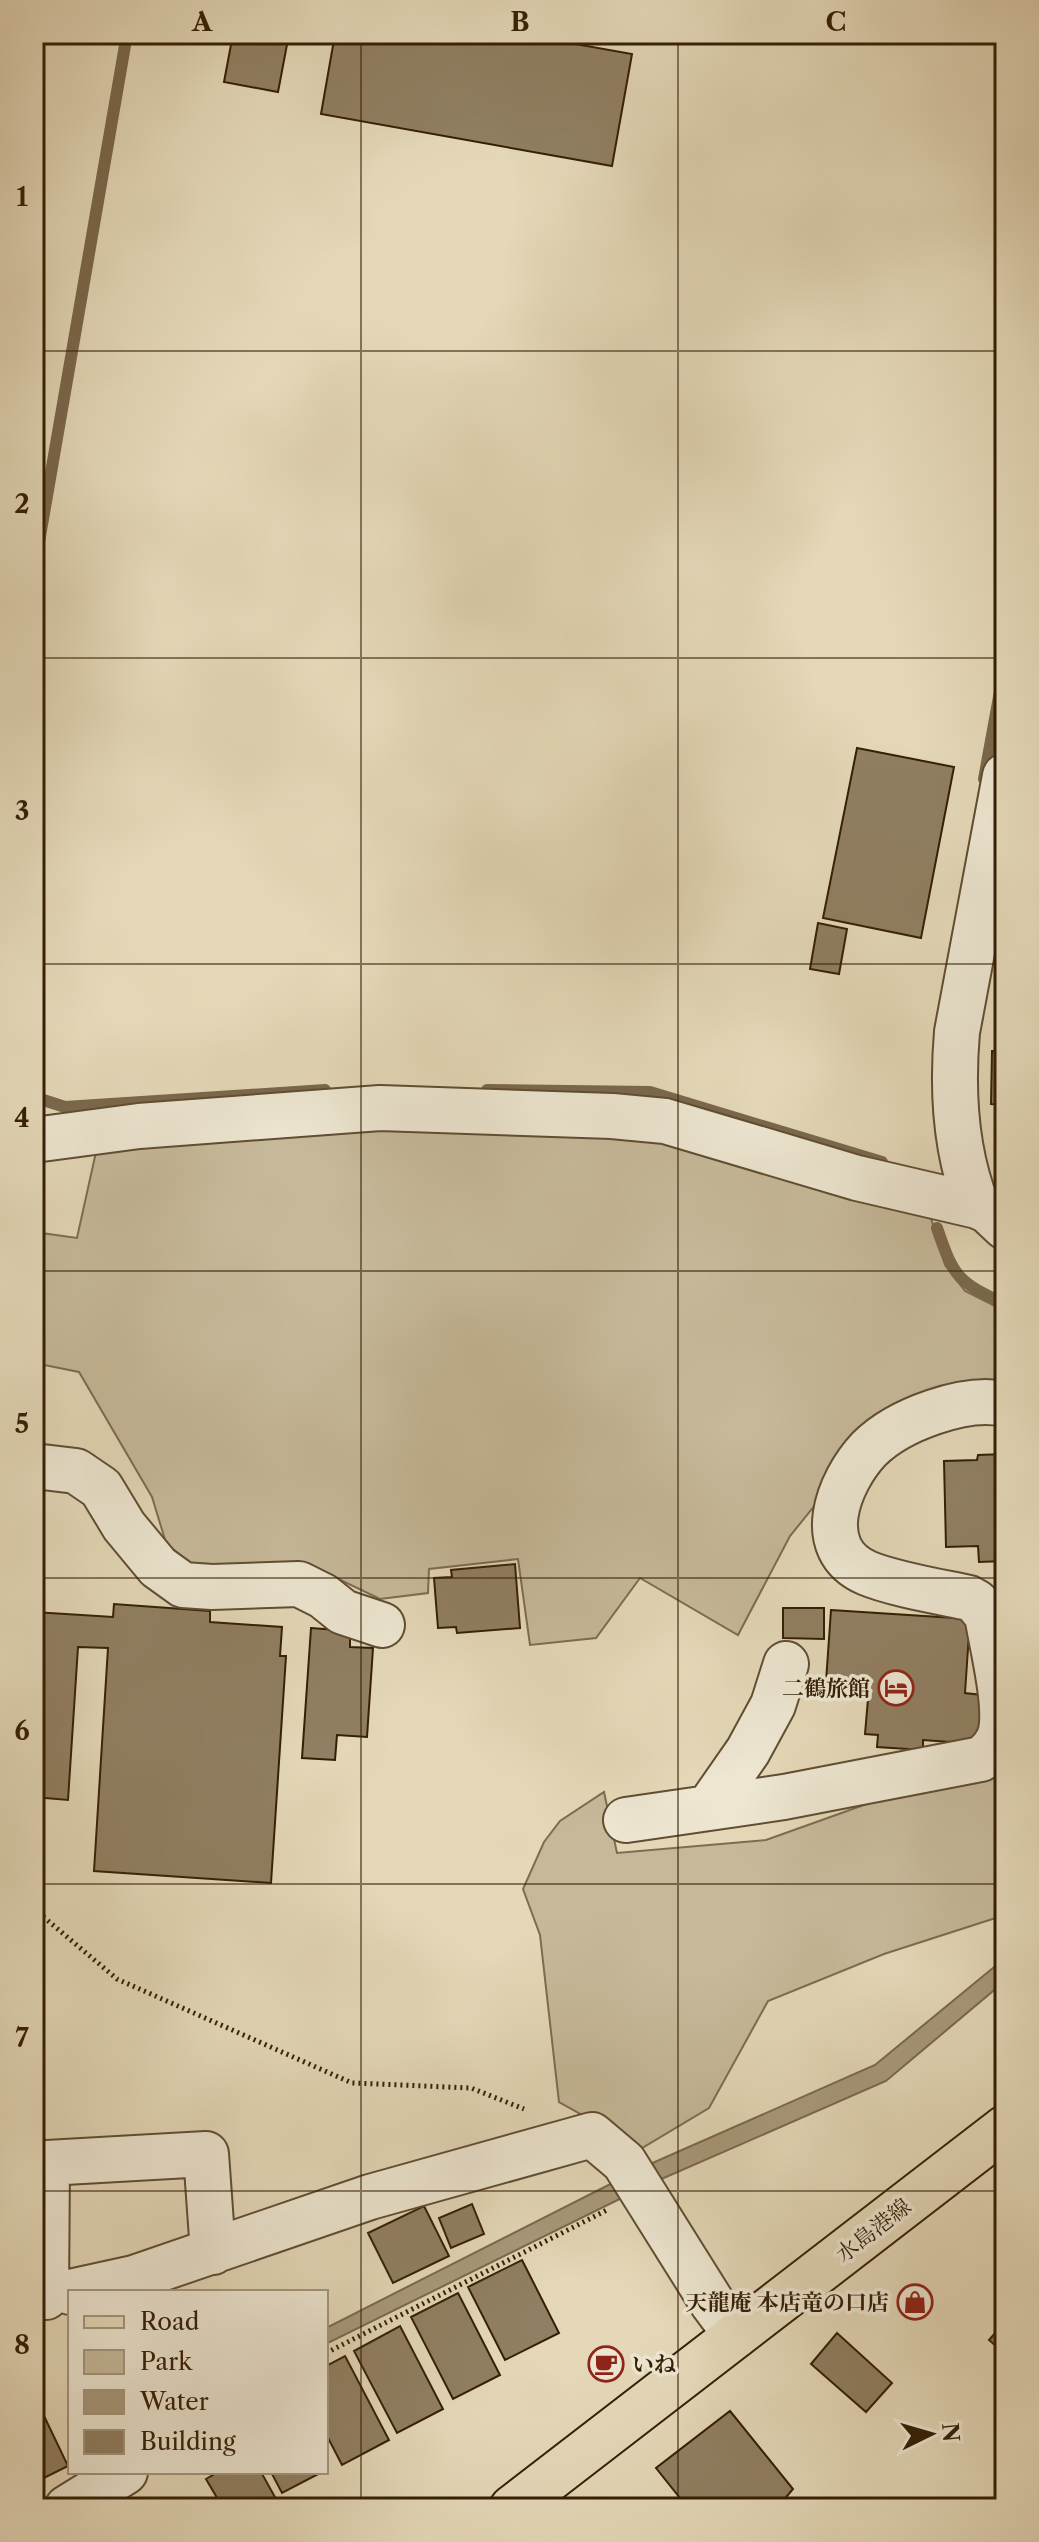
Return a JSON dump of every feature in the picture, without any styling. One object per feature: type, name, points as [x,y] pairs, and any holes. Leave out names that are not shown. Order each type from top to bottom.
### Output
[{"type":"main road","name":"水島港線","points":[[512,2508],[1005,2128]]},
{"type":"street","points":[[991,1217],[967,1180],[958,1138],[954,1065],[957,1032],[1004,787]]},
{"type":"street","points":[[34,1140],[139,1126],[380,1108],[612,1116],[665,1121],[991,1217]]},
{"type":"street","points":[[626,1820],[784,1797],[981,1759],[992,1751],[1003,1718],[987,1615],[969,1598],[866,1573],[849,1560],[838,1546],[835,1530],[841,1492],[854,1467],[872,1446],[941,1409],[974,1401],[1005,1404]]},
{"type":"street","points":[[34,1466],[76,1471],[101,1488],[124,1526],[158,1567],[183,1585],[299,1584],[323,1596],[343,1612],[382,1625]]},
{"type":"street","points":[[709,1807],[748,1751],[773,1705],[786,1664]]},
{"type":"street","points":[[96,2290],[137,2285],[213,2252],[370,2197],[592,2135],[624,2162],[713,2304],[736,2335]]},
{"type":"street","points":[[55,2295],[47,2163],[206,2154],[213,2252]]},
{"type":"street","points":[[67,2508],[122,2474]]},
{"type":"path","points":[[34,1909],[117,1979],[352,2083],[471,2088],[592,2135]]},
{"type":"path","points":[[328,2352],[638,2183]]},
{"type":"green space","points":[[378,1122],[663,1139],[917,1206],[931,1218],[945,1265],[965,1291],[1005,1311],[1005,1391],[867,1441],[790,1536],[738,1635],[640,1578],[596,1638],[530,1645],[518,1559],[429,1569],[428,1593],[380,1599],[324,1572],[204,1576],[166,1543],[152,1497],[79,1372],[34,1363],[34,1232],[77,1238],[96,1152]]},
{"type":"green space","points":[[1005,1761],[1005,1915],[884,1954],[768,2001],[709,2108],[642,2148],[559,2102],[540,1935],[523,1889],[544,1842],[560,1821],[604,1792],[617,1853],[766,1840],[875,1801]]},
{"type":"water","points":[[1005,1958],[1005,1981],[886,2081],[650,2184],[328,2343],[328,2327],[648,2165],[875,2065]]},
{"type":"building","points":[[233,34],[289,34],[278,92],[224,82]]},
{"type":"building","points":[[335,34],[519,34],[632,54],[612,166],[321,114]]},
{"type":"building","points":[[857,748],[954,767],[921,938],[823,918]]},
{"type":"building","points":[[818,923],[847,929],[839,974],[810,969]]},
{"type":"building","points":[[992,1051],[1005,1052],[1005,1105],[991,1104]]},
{"type":"building","points":[[1005,1454],[1005,1561],[979,1562],[978,1546],[946,1547],[944,1461],[977,1460],[978,1455]]},
{"type":"building","points":[[34,1497],[42,1498],[34,1612]]},
{"type":"building","points":[[515,1564],[520,1628],[457,1633],[456,1627],[438,1628],[434,1578],[452,1577],[451,1570]]},
{"type":"building","points":[[114,1604],[210,1611],[210,1622],[282,1627],[280,1656],[286,1656],[271,1883],[94,1871],[108,1648],[78,1647],[68,1800],[34,1797],[34,1612],[113,1617]]},
{"type":"building","points":[[783,1608],[824,1608],[824,1639],[783,1638]]},
{"type":"building","points":[[831,1610],[970,1619],[965,1693],[982,1695],[978,1752],[950,1750],[950,1742],[923,1740],[923,1750],[877,1747],[878,1735],[865,1734],[868,1699],[825,1696]]},
{"type":"building","points":[[311,1628],[350,1631],[350,1647],[373,1648],[367,1737],[337,1735],[335,1760],[302,1758]]},
{"type":"building","points":[[472,2204],[484,2234],[451,2248],[439,2218]]},
{"type":"building","points":[[424,2206],[449,2256],[393,2283],[368,2233]]},
{"type":"building","points":[[522,2260],[559,2333],[505,2360],[468,2287]]},
{"type":"building","points":[[458,2293],[500,2375],[453,2399],[411,2317]]},
{"type":"building","points":[[1005,2322],[1005,2354],[989,2340]]},
{"type":"building","points":[[400,2326],[443,2409],[397,2433],[354,2351]]},
{"type":"building","points":[[837,2333],[892,2383],[866,2412],[811,2364]]},
{"type":"building","points":[[345,2356],[389,2440],[342,2465],[328,2438],[328,2365]]},
{"type":"building","points":[[34,2395],[68,2466],[34,2483]]},
{"type":"building","points":[[730,2411],[793,2489],[777,2508],[688,2508],[656,2468]]},
{"type":"building","points":[[215,2474],[262,2474],[281,2508],[223,2508],[206,2479]]},
{"type":"building","points":[[272,2474],[318,2474],[282,2493]]},
{"type":"waterway","points":[[34,571],[127,34]]},
{"type":"waterway","points":[[984,779],[1005,664]]},
{"type":"waterway","points":[[34,1097],[65,1107],[325,1090]]},
{"type":"waterway","points":[[487,1090],[650,1092],[882,1162]]},
{"type":"waterway","points":[[937,1228],[948,1258],[960,1276],[977,1290],[1005,1304]]},
{"type":"place","name":"二鶴旅館","points":[[896,1688]]},
{"type":"place","name":"天龍庵 本店竜の口店","points":[[915,2302]]},
{"type":"place","name":"いね","points":[[606,2364]]}]
